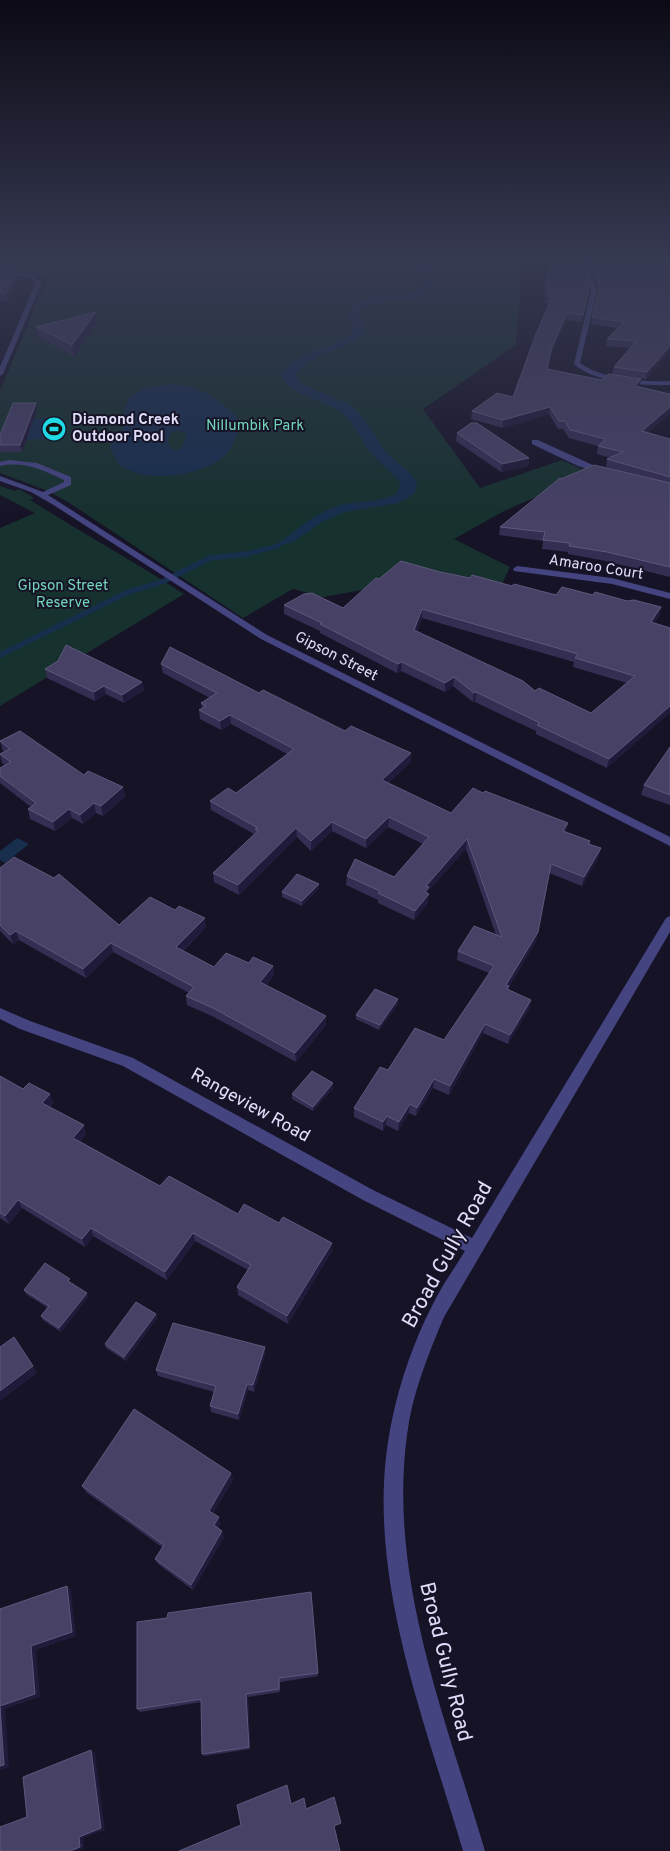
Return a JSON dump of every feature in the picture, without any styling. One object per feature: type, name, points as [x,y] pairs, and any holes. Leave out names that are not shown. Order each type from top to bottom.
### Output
[{"type":"street","points":[[0,374],[12,345]]},
{"type":"street","points":[[581,345],[577,364],[585,370],[647,383],[670,383]]},
{"type":"street","points":[[535,442],[581,464],[613,474]]},
{"type":"street","points":[[0,464],[23,461],[68,478],[68,483],[42,494]]},
{"type":"street","name":"Gipson Street","points":[[0,478],[42,494],[197,592],[226,614],[272,641],[670,842]]},
{"type":"street","name":"Amaroo Court","points":[[517,569],[612,581],[670,596]]},
{"type":"street","name":"Broad Gully Road","points":[[474,1851],[412,1644],[394,1548],[393,1498],[398,1434],[413,1372],[438,1311],[474,1247],[670,920]]},
{"type":"street","name":"Rangeview Road","points":[[0,1013],[25,1025],[106,1053],[137,1066],[368,1195],[474,1247]]},
{"type":"green space","name":"Nillumbik Park","points":[[19,345],[515,345],[423,409],[480,488],[562,460],[591,473],[504,511],[454,539],[510,567],[501,586],[498,582],[397,565],[373,588],[323,597],[293,589],[243,618],[68,502],[48,491],[0,473],[0,391]]},
{"type":"green space","name":"Gipson Street Reserve","points":[[0,486],[15,491],[19,489],[34,498],[30,500],[184,594],[0,706],[0,528],[35,513],[0,495]]},
{"type":"water","points":[[328,345],[344,345],[311,361],[302,367],[296,375],[301,384],[349,404],[359,413],[384,449],[417,481],[415,492],[398,503],[345,512],[322,522],[293,542],[270,549],[321,513],[341,505],[383,499],[394,495],[399,488],[400,482],[369,450],[348,418],[333,407],[296,392],[283,380],[281,373],[289,365],[306,354]]},
{"type":"water","points":[[171,384],[180,385],[204,392],[217,400],[240,423],[232,446],[214,464],[188,473],[159,476],[145,475],[132,472],[121,466],[110,447],[123,428],[125,408],[130,397],[144,388]],"holes":[[[177,430],[187,433],[182,448],[177,450],[170,448],[168,440],[170,434]]]},
{"type":"water","points":[[54,418],[46,439],[8,440],[16,419]]},
{"type":"water","points":[[17,838],[29,844],[5,863],[0,860],[0,851]]},
{"type":"building","points":[[532,345],[553,345],[547,369],[602,380],[608,374],[641,379],[635,386],[670,394],[670,407],[642,431],[670,439],[670,477],[607,459],[623,452],[598,446],[606,439],[570,430],[565,421],[559,421],[550,407],[503,420],[472,411],[497,393],[513,397]]},
{"type":"building","points":[[632,345],[670,345],[647,372],[614,367]]},
{"type":"building","points":[[13,403],[36,403],[20,445],[0,445],[0,435]]},
{"type":"building","points":[[471,423],[477,423],[529,458],[502,464],[457,433]]},
{"type":"building","points":[[594,465],[670,483],[670,567],[607,552],[569,546],[570,543],[543,540],[545,532],[500,527],[560,478]]},
{"type":"building","points":[[401,561],[440,572],[470,578],[472,575],[556,595],[562,587],[593,595],[595,592],[627,601],[634,600],[661,607],[651,622],[670,628],[670,706],[609,759],[537,725],[540,723],[476,692],[474,693],[454,677],[445,683],[402,662],[398,664],[284,605],[304,594],[312,593],[343,608],[376,578],[379,579]],"holes":[[[422,609],[578,654],[575,658],[635,676],[591,713],[539,688],[535,691],[523,681],[414,630]]]},
{"type":"building","points":[[66,645],[142,682],[122,695],[104,686],[94,692],[45,669],[58,661]]},
{"type":"building","points":[[170,647],[259,693],[263,690],[345,731],[351,726],[411,753],[382,780],[451,813],[473,788],[568,823],[563,831],[590,841],[588,844],[601,848],[584,877],[551,864],[538,932],[506,985],[509,986],[507,989],[531,1000],[510,1035],[485,1024],[450,1086],[434,1079],[417,1108],[410,1104],[399,1122],[387,1116],[383,1122],[354,1108],[380,1067],[388,1070],[415,1028],[444,1040],[494,966],[458,951],[474,926],[502,937],[467,839],[426,886],[429,887],[425,892],[429,894],[415,911],[378,893],[380,891],[347,876],[355,859],[394,877],[429,837],[389,817],[366,839],[332,822],[311,841],[296,828],[238,885],[213,873],[258,831],[255,829],[258,828],[210,801],[228,788],[236,793],[294,749],[230,715],[220,721],[199,710],[206,706],[201,703],[217,693],[161,664]]},
{"type":"building","points":[[20,731],[84,775],[88,771],[123,787],[101,806],[94,803],[80,815],[69,809],[53,822],[28,809],[36,803],[0,776],[0,768],[11,762],[0,754],[10,749],[0,741]]},
{"type":"building","points":[[670,747],[670,795],[644,785]]},
{"type":"building","points":[[14,857],[54,878],[59,874],[119,925],[150,897],[175,910],[179,906],[205,918],[176,947],[214,967],[226,953],[249,963],[253,957],[273,966],[260,982],[326,1016],[295,1053],[213,1008],[186,996],[194,987],[111,943],[83,969],[16,931],[10,935],[0,925],[0,868]]},
{"type":"building","points":[[297,874],[319,884],[302,901],[282,892]]},
{"type":"building","points":[[375,989],[398,999],[380,1025],[356,1015]]},
{"type":"building","points":[[312,1071],[333,1083],[313,1107],[292,1094]]},
{"type":"building","points":[[0,1076],[23,1089],[29,1083],[50,1094],[42,1103],[84,1125],[73,1138],[160,1186],[169,1176],[238,1214],[244,1204],[279,1223],[283,1217],[332,1243],[287,1316],[237,1287],[251,1265],[193,1233],[165,1272],[91,1228],[82,1239],[18,1200],[5,1216],[0,1213]]},
{"type":"building","points":[[45,1263],[70,1279],[68,1281],[87,1293],[59,1328],[41,1316],[49,1306],[24,1290]]},
{"type":"building","points":[[136,1302],[156,1314],[124,1357],[105,1344]]},
{"type":"building","points":[[173,1323],[265,1347],[253,1385],[247,1384],[238,1414],[210,1406],[216,1386],[156,1370]]},
{"type":"building","points":[[14,1337],[33,1366],[0,1391],[0,1347]]},
{"type":"building","points":[[134,1409],[231,1473],[209,1511],[219,1517],[214,1525],[222,1531],[191,1585],[155,1559],[164,1545],[82,1486]]},
{"type":"building","points":[[67,1586],[72,1632],[31,1646],[35,1694],[0,1706],[0,1609]]},
{"type":"building","points":[[311,1592],[318,1673],[279,1678],[279,1689],[246,1694],[249,1747],[202,1754],[201,1699],[137,1709],[137,1622],[167,1618],[168,1613]]},
{"type":"building","points":[[0,1707],[4,1765],[0,1766]]},
{"type":"building","points":[[91,1750],[101,1828],[79,1837],[80,1847],[70,1851],[0,1851],[0,1827],[27,1817],[23,1777]]},
{"type":"building","points":[[287,1785],[291,1804],[304,1798],[306,1809],[334,1797],[341,1823],[334,1826],[340,1851],[179,1851],[241,1825],[237,1805]]},
{"type":"waterway","points":[[246,554],[278,546]]},
{"type":"waterway","points":[[0,655],[126,593],[164,581],[210,558],[246,554]]},
{"type":"place","name":"Diamond Creek Outdoor Pool","points":[[54,429]]}]
